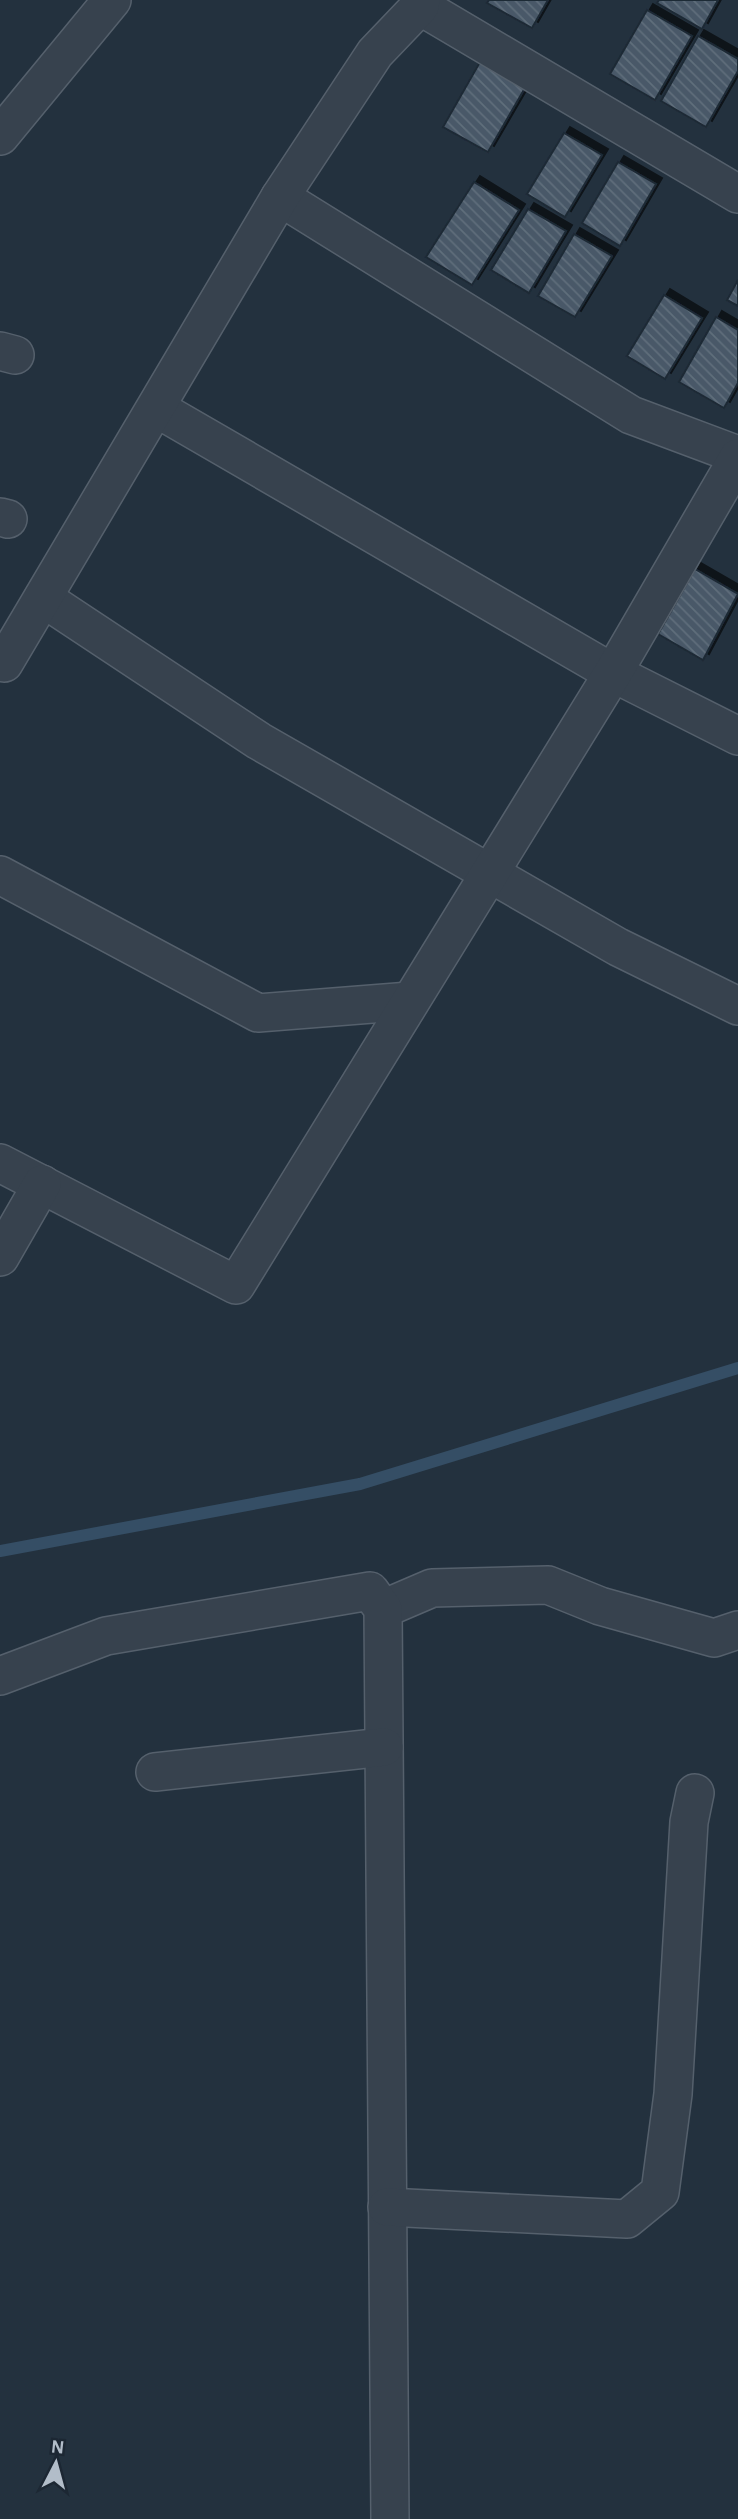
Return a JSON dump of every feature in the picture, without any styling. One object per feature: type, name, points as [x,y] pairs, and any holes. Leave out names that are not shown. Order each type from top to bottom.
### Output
[{"type":"street","points":[[0,136],[112,0]]},
{"type":"street","points":[[0,662],[4,663],[280,197],[375,53],[421,3],[738,194]]},
{"type":"street","points":[[0,1163],[236,1285],[613,673],[738,457],[631,415],[280,197]]},
{"type":"street","points":[[156,408],[613,673],[738,736]]},
{"type":"street","points":[[43,598],[259,741],[618,947],[738,1006]]},
{"type":"street","points":[[0,875],[258,1013],[410,1001]]},
{"type":"street","points":[[0,1257],[42,1184]]},
{"type":"street","points":[[383,1609],[432,1588],[548,1585],[600,1606],[714,1637],[738,1630]]},
{"type":"street","points":[[0,1676],[106,1636],[370,1591],[383,1609],[390,2519]]},
{"type":"street","points":[[155,1772],[384,1747]]},
{"type":"street","points":[[387,2207],[627,2219],[660,2192],[673,2094],[689,1822],[695,1793]]},
{"type":"building","points":[[489,0],[548,0],[532,28],[487,3]]},
{"type":"building","points":[[659,0],[718,0],[702,29],[657,3]]},
{"type":"building","points":[[647,10],[692,36],[655,100],[610,74]]},
{"type":"building","points":[[698,36],[738,59],[738,71],[706,127],[661,101]]},
{"type":"building","points":[[480,62],[525,88],[488,152],[443,127]]},
{"type":"building","points":[[564,133],[602,155],[565,217],[527,194]]},
{"type":"building","points":[[618,162],[656,184],[620,246],[582,223]]},
{"type":"building","points":[[474,182],[519,210],[472,285],[426,257]]},
{"type":"building","points":[[528,209],[566,231],[529,293],[491,270]]},
{"type":"building","points":[[574,234],[612,256],[575,317],[538,296]]},
{"type":"building","points":[[738,280],[738,306],[727,300]]},
{"type":"building","points":[[664,295],[702,318],[665,379],[627,356]]},
{"type":"building","points":[[716,317],[738,330],[738,383],[724,408],[679,382]]},
{"type":"building","points":[[695,569],[738,594],[703,660],[658,634]]},
{"type":"waterway","points":[[0,1551],[360,1484],[738,1368]]}]
